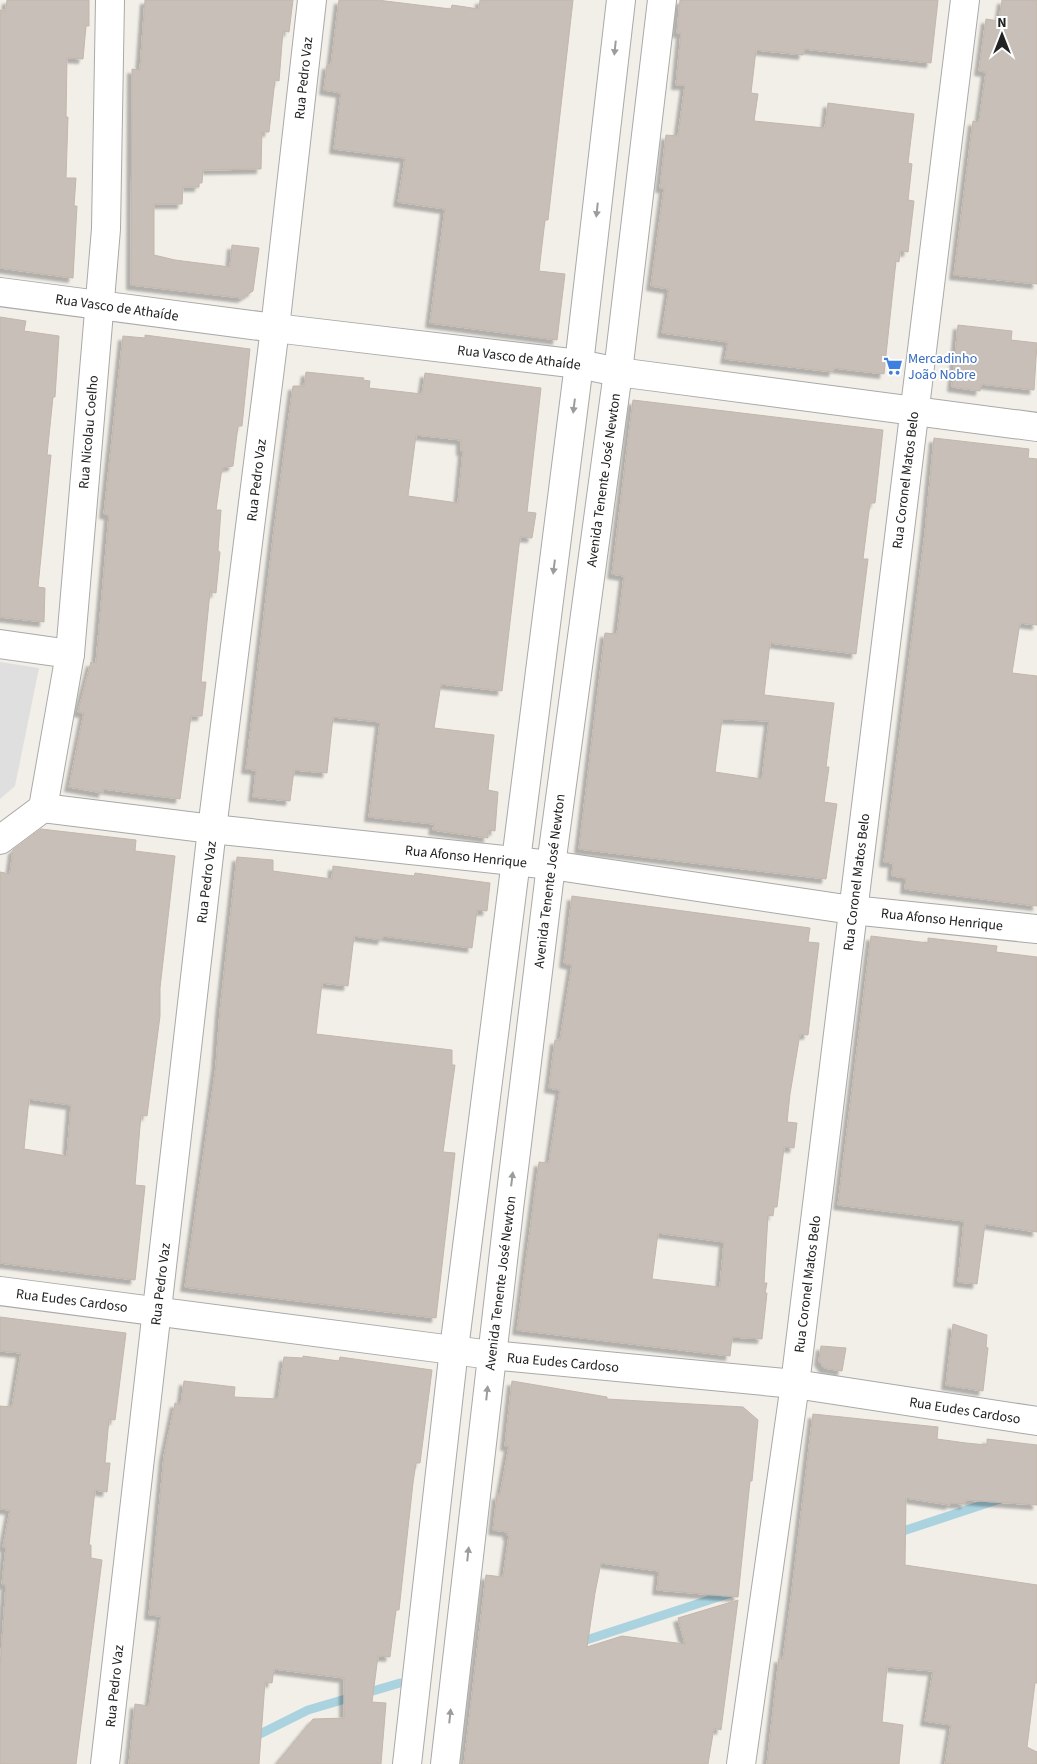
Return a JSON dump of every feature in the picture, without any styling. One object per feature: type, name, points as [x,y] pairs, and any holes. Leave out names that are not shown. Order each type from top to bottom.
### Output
[{"type":"street","name":"Rua Nicolau Coelho","points":[[42,808],[70,654],[98,304],[106,229],[110,0]]},
{"type":"street","name":"Rua Pedro Vaz","points":[[105,1764],[212,829],[275,328],[312,0]]},
{"type":"street","points":[[407,1764],[454,1349],[579,364],[621,0]]},
{"type":"street","name":"Avenida Tenente José Newton","points":[[445,1764],[491,1355],[551,865],[618,372],[662,0]]},
{"type":"street","name":"Rua Coronel Matos Belo","points":[[741,1764],[795,1384],[965,0]]},
{"type":"street","name":"Rua Vasco de Athaíde","points":[[0,292],[275,328],[579,364],[618,372],[1037,427]]},
{"type":"street","points":[[0,644],[70,654]]},
{"type":"street","points":[[0,840],[42,808]]},
{"type":"street","name":"Rua Afonso Henrique","points":[[42,808],[212,829],[551,865],[852,910],[1037,929]]},
{"type":"street","name":"Rua Eudes Cardoso","points":[[0,1291],[491,1355],[795,1384],[1037,1421]]},
{"type":"shaded area","points":[[0,662],[39,668],[15,786],[0,799]]},
{"type":"building","points":[[7,0],[89,0],[89,26],[86,26],[83,59],[67,58],[66,178],[76,178],[74,206],[77,206],[73,278],[0,268],[0,10],[6,10]]},
{"type":"building","points":[[145,0],[293,0],[289,32],[283,31],[279,81],[275,80],[269,132],[262,132],[261,169],[203,170],[202,183],[199,183],[199,187],[183,187],[182,204],[154,204],[154,255],[175,260],[230,267],[232,245],[259,248],[253,291],[242,298],[131,285],[132,69],[140,70]]},
{"type":"building","points":[[339,0],[377,0],[451,9],[452,5],[479,9],[480,0],[573,0],[548,220],[545,220],[539,271],[565,274],[557,340],[430,323],[445,209],[398,202],[405,158],[334,149],[341,93],[324,90],[327,65],[331,65]]},
{"type":"building","points":[[680,0],[938,0],[931,63],[804,49],[803,55],[756,50],[751,93],[758,94],[754,121],[825,128],[828,103],[914,114],[908,163],[912,164],[908,200],[914,201],[908,252],[900,251],[899,262],[896,261],[884,374],[834,368],[833,372],[725,359],[728,342],[662,333],[669,289],[651,286],[664,188],[660,188],[666,135],[678,136],[685,85],[676,85],[681,33],[677,33]]},
{"type":"building","points":[[1002,0],[1037,0],[1037,284],[954,275],[973,121],[979,122],[986,72],[979,71],[986,19],[999,21]]},
{"type":"building","points":[[0,317],[26,321],[24,331],[59,336],[55,397],[53,397],[47,455],[51,455],[38,587],[45,588],[44,622],[0,617]]},
{"type":"building","points":[[958,325],[1012,331],[1011,340],[1037,343],[1034,390],[981,384],[980,391],[952,387]]},
{"type":"building","points":[[145,335],[250,349],[242,426],[238,426],[233,466],[222,468],[216,510],[221,510],[218,551],[220,552],[216,593],[210,592],[201,682],[206,682],[202,716],[191,716],[180,799],[103,789],[103,793],[69,787],[84,713],[78,712],[91,662],[96,663],[109,515],[104,514],[123,336],[145,338]]},
{"type":"building","points":[[306,372],[364,378],[363,380],[370,381],[369,388],[422,394],[425,373],[541,388],[527,512],[536,513],[532,538],[520,537],[502,691],[441,684],[434,728],[494,735],[488,790],[498,792],[495,831],[488,830],[488,838],[433,830],[434,824],[369,817],[380,722],[333,717],[327,773],[294,770],[290,801],[253,797],[256,770],[246,769],[274,530],[293,386],[304,386]],"holes":[[[416,435],[461,440],[461,451],[463,451],[458,503],[408,496]]]},
{"type":"building","points":[[633,400],[883,430],[875,503],[870,503],[863,559],[868,559],[856,654],[770,643],[764,695],[834,703],[826,767],[829,767],[824,802],[837,804],[826,879],[579,849],[605,633],[617,634],[624,576],[612,574]],"holes":[[[722,719],[769,721],[762,779],[715,772]]]},
{"type":"building","points":[[934,438],[1029,449],[1028,458],[1037,459],[1037,625],[1020,623],[1012,673],[1037,676],[1037,906],[905,889],[906,878],[892,876],[893,863],[884,862],[925,533]]},
{"type":"building","points":[[41,829],[136,840],[135,851],[175,856],[160,988],[160,1016],[147,1116],[141,1115],[135,1185],[145,1186],[135,1280],[0,1263],[0,872],[10,874],[13,850]],"holes":[[[29,1099],[71,1105],[67,1156],[24,1149]]]},
{"type":"building","points":[[237,857],[273,860],[273,871],[332,879],[333,866],[414,876],[415,873],[490,883],[487,911],[477,910],[472,948],[383,936],[382,940],[354,936],[348,986],[322,983],[316,1034],[452,1050],[452,1065],[455,1065],[443,1152],[455,1153],[436,1318],[185,1287],[216,1066],[220,1011]]},
{"type":"building","points":[[572,896],[810,928],[808,942],[819,943],[808,1035],[800,1034],[790,1094],[787,1122],[797,1123],[794,1148],[784,1147],[777,1207],[774,1207],[773,1216],[768,1215],[764,1283],[767,1283],[765,1293],[767,1293],[762,1339],[732,1337],[730,1356],[517,1330],[539,1162],[549,1163],[560,1090],[549,1088],[555,1040],[560,1040],[572,965],[564,963]],"holes":[[[658,1233],[724,1242],[720,1287],[652,1279]]]},
{"type":"building","points":[[871,936],[928,943],[928,938],[997,946],[996,952],[1037,957],[1037,1232],[985,1224],[977,1284],[958,1282],[964,1221],[838,1205]]},
{"type":"building","points":[[0,1317],[126,1333],[115,1420],[109,1419],[105,1463],[110,1463],[107,1492],[95,1490],[89,1545],[91,1545],[91,1558],[102,1560],[76,1764],[0,1764],[0,1668],[6,1585],[2,1584],[6,1547],[3,1547],[10,1510],[0,1509],[0,1406],[12,1407],[21,1353],[0,1351]]},
{"type":"building","points":[[953,1324],[987,1335],[986,1347],[988,1348],[983,1391],[946,1385]]},
{"type":"building","points":[[821,1346],[846,1348],[842,1371],[824,1368],[819,1361]]},
{"type":"building","points":[[303,1356],[339,1361],[340,1357],[432,1370],[420,1463],[416,1463],[413,1483],[399,1610],[396,1610],[390,1657],[378,1656],[372,1702],[386,1703],[381,1764],[276,1764],[313,1719],[344,1718],[344,1678],[274,1669],[272,1683],[265,1682],[259,1764],[129,1764],[135,1704],[149,1706],[161,1616],[149,1615],[164,1456],[175,1403],[181,1404],[184,1381],[235,1387],[234,1397],[278,1399],[284,1357],[303,1358]]},
{"type":"building","points":[[512,1381],[607,1397],[607,1399],[743,1407],[758,1420],[738,1597],[657,1590],[659,1571],[601,1563],[587,1647],[622,1636],[685,1644],[678,1618],[738,1600],[721,1730],[714,1728],[708,1764],[464,1764],[486,1575],[503,1577],[509,1535],[507,1535],[508,1532],[493,1530],[497,1495],[500,1495],[509,1446],[505,1446]]},
{"type":"building","points":[[813,1414],[938,1427],[937,1439],[987,1445],[987,1439],[1037,1445],[1037,1505],[966,1500],[965,1504],[950,1503],[950,1505],[906,1498],[905,1565],[1037,1585],[1037,1683],[1035,1683],[1027,1747],[1037,1752],[1037,1764],[945,1764],[951,1725],[925,1721],[933,1671],[887,1667],[882,1722],[903,1725],[899,1764],[767,1764],[779,1658],[783,1659],[791,1599]]},
{"type":"waterway","points":[[894,1534],[1000,1499]]},
{"type":"waterway","points":[[577,1643],[734,1592]]},
{"type":"waterway","points":[[258,1735],[308,1710],[400,1683]]},
{"type":"place","name":"Mercadinho João Nobre","points":[[893,366]]}]
